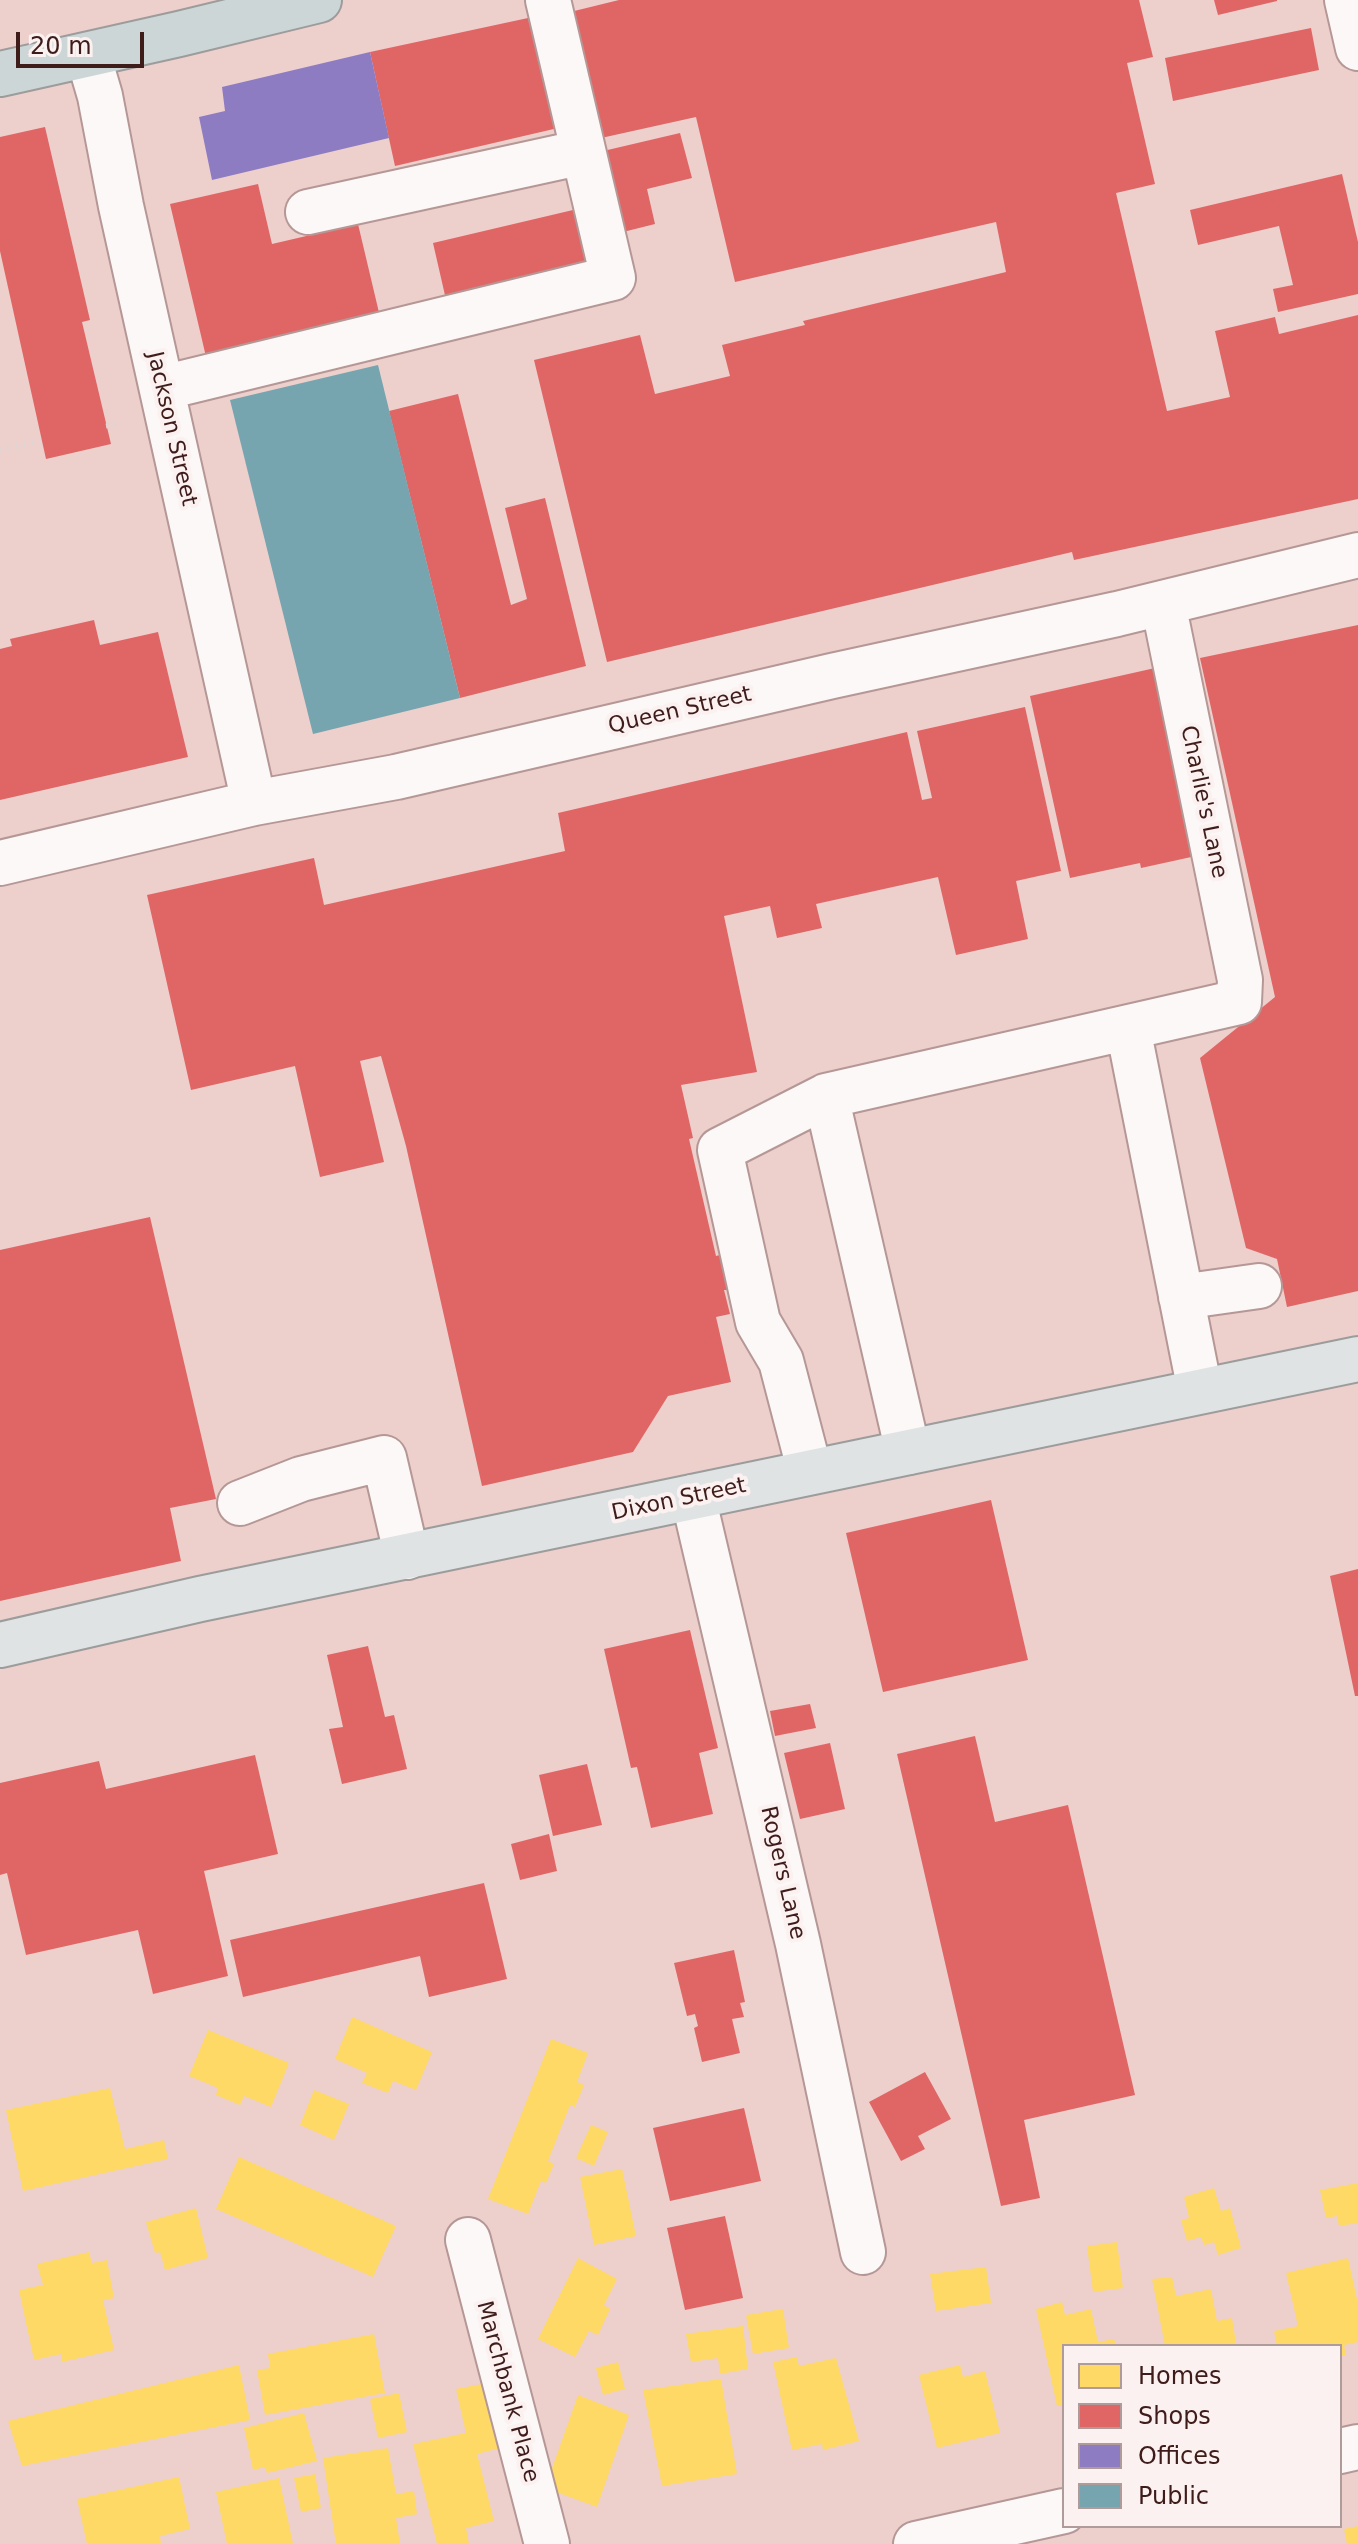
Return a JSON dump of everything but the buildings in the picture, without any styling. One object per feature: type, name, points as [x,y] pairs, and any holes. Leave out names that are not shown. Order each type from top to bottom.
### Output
[{"type":"highway","points":[[0,74],[319,0]]},
{"type":"main road","name":"Dixon Street","points":[[0,1645],[200,1599],[1358,1359]]},
{"type":"street","points":[[162,388],[613,278],[548,0]]},
{"type":"street","points":[[1347,0],[1358,48]]},
{"type":"street","name":"Jackson Street","points":[[88,55],[100,96],[121,206],[254,803]]},
{"type":"street","points":[[308,212],[583,152]]},
{"type":"street","name":"Queen Street","points":[[0,863],[254,803],[396,777],[1163,603],[1358,555]]},
{"type":"street","name":"Charlie's Lane","points":[[1128,1028],[1239,1002],[1240,980],[1163,603]]},
{"type":"street","points":[[810,1472],[781,1361],[758,1322],[720,1150],[826,1096],[1128,1028],[1200,1391]]},
{"type":"street","points":[[826,1096],[908,1452]]},
{"type":"street","points":[[1181,1297],[1259,1286]]},
{"type":"street","points":[[240,1503],[301,1479],[384,1458],[407,1557]]},
{"type":"street","name":"Rogers Lane","points":[[693,1497],[798,1944],[863,2252]]},
{"type":"street","name":"Marchbank Place","points":[[468,2240],[547,2544]]},
{"type":"street","points":[[916,2544],[1062,2511]]},
{"type":"path","points":[[106,426],[118,424]]},
{"type":"path","points":[[0,450],[42,441]]}]
